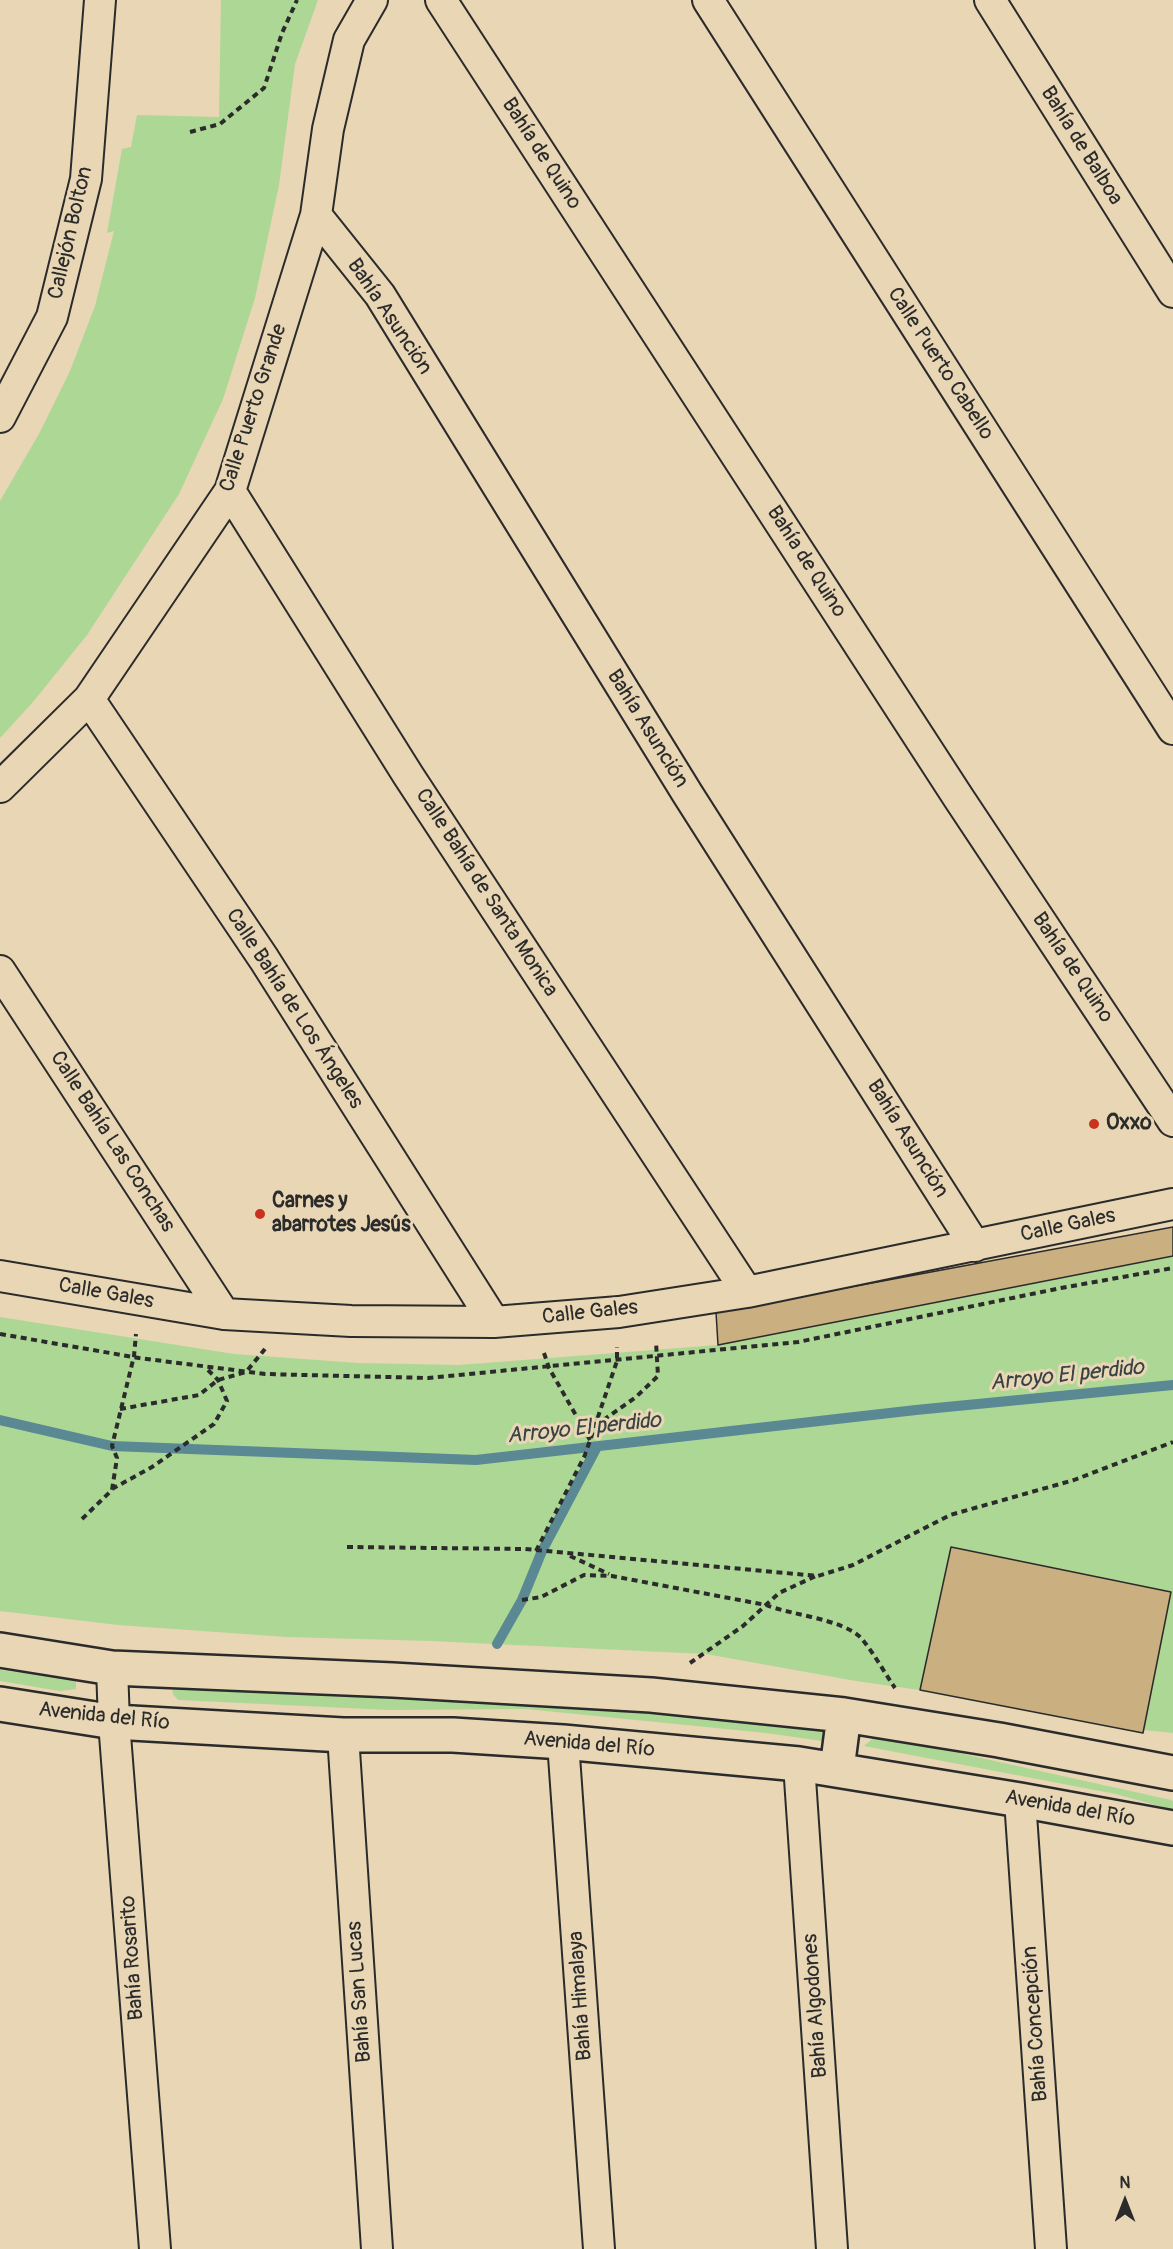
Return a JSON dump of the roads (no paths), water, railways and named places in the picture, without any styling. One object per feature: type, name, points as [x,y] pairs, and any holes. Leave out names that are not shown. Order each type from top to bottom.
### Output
[{"type":"street","name":"Callejón Bolton","points":[[0,417],[52,317],[86,179],[100,0]]},
{"type":"street","name":"Calle Puerto Grande","points":[[0,787],[90,699],[230,491],[316,214],[328,129],[349,40],[372,0]]},
{"type":"street","name":"Bahía de Quino","points":[[441,0],[958,797],[1173,1121]]},
{"type":"street","name":"Calle Puerto Cabello","points":[[708,0],[1173,729]]},
{"type":"street","name":"Bahía de Balboa","points":[[990,0],[1173,292]]},
{"type":"street","name":"Bahía Asunción","points":[[316,214],[380,296],[687,793],[975,1246]]},
{"type":"street","name":"Calle Bahía de Santa Monica","points":[[230,491],[408,775],[747,1292]]},
{"type":"street","name":"Calle Bahía de Los Ángeles","points":[[90,699],[264,959],[494,1322]]},
{"type":"street","name":"Calle Bahía Las Conchas","points":[[0,970],[224,1314]]},
{"type":"street","name":"Calle Gales","points":[[0,1276],[224,1314],[351,1321],[494,1322],[619,1312],[747,1292],[1173,1204]]},
{"type":"street","points":[[0,1650],[112,1668],[651,1695],[844,1715],[999,1740],[1173,1773]]},
{"type":"street","name":"Bahía Rosarito","points":[[112,1668],[114,1722],[155,2249]]},
{"type":"street","name":"Avenida del Río","points":[[0,1704],[114,1722],[344,1735],[453,1735],[564,1742],[800,1764],[1173,1828]]},
{"type":"street","points":[[837,1769],[844,1715]]},
{"type":"street","name":"Bahía San Lucas","points":[[344,1735],[377,2249]]},
{"type":"street","name":"Bahía Himalaya","points":[[564,1742],[599,2249]]},
{"type":"street","name":"Bahía Algodones","points":[[800,1764],[832,2249]]},
{"type":"street","name":"Bahía Concepción","points":[[1020,1800],[1051,2249]]},
{"type":"waterway","name":"Arroyo El perdido","points":[[0,1420],[112,1446],[476,1460],[916,1410],[1173,1385]]},
{"type":"waterway","points":[[497,1644],[522,1600],[542,1551],[597,1447]]},
{"type":"place","name":"Oxxo","points":[[1094,1124]]},
{"type":"place","name":"Carnes y abarrotes Jesús","points":[[260,1214]]}]
